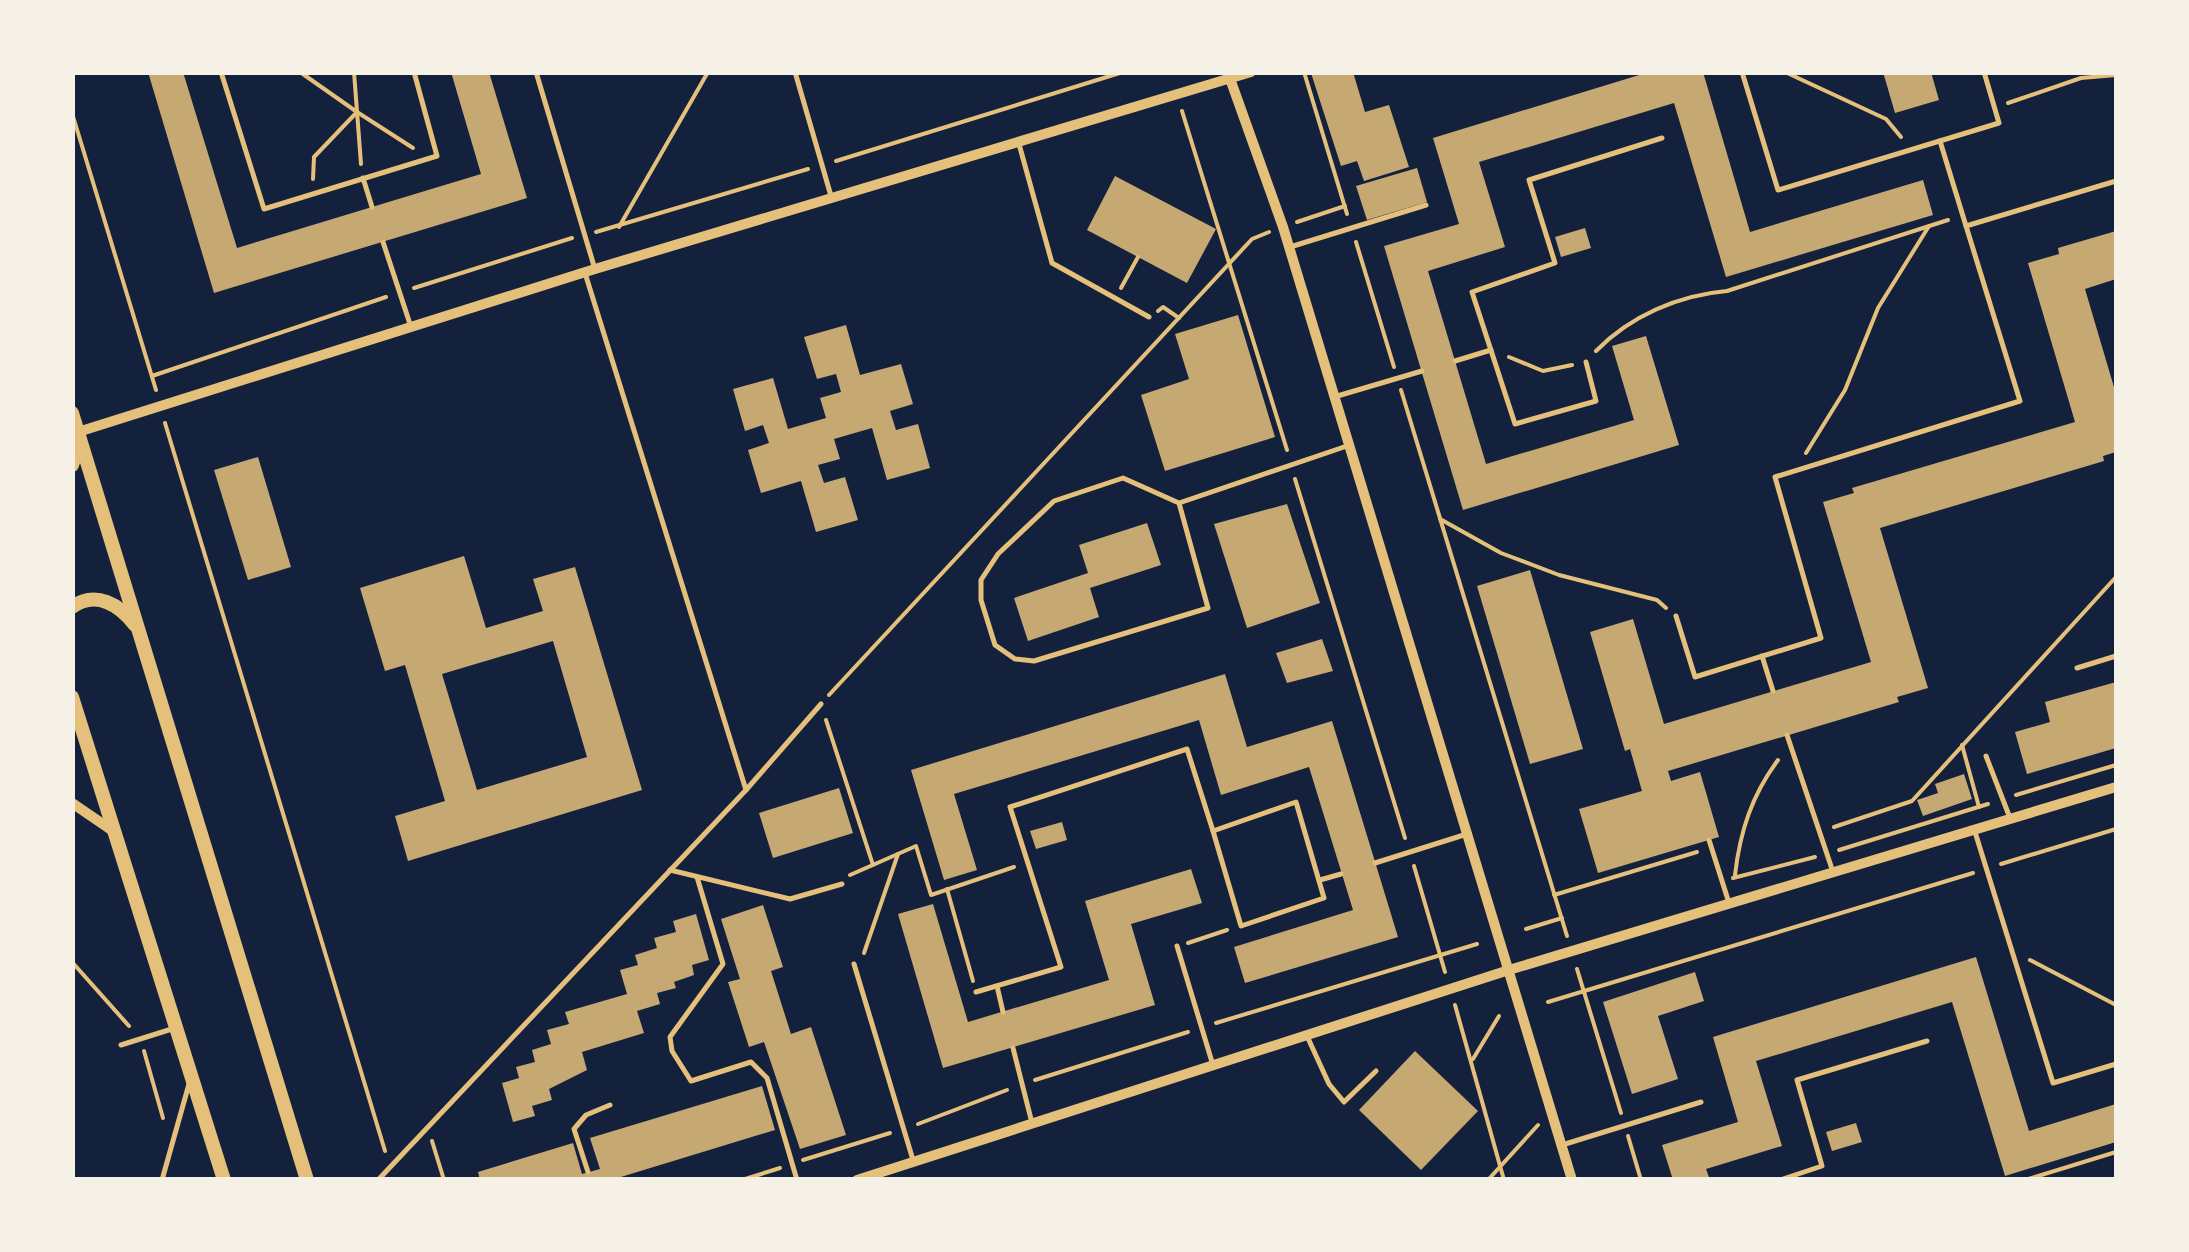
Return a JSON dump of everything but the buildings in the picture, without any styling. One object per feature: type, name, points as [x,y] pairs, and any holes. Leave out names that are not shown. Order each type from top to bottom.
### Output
[{"type":"main road","points":[[72,414],[307,1180]]},
{"type":"main road","points":[[72,465],[79,436]]},
{"type":"main road","points":[[72,607],[92,600],[110,602],[139,630]]},
{"type":"main road","points":[[72,697],[224,1180]]},
{"type":"street","points":[[79,436],[411,326],[1251,72]]},
{"type":"street","points":[[1229,76],[1283,227],[1572,1180]]},
{"type":"street","points":[[857,1180],[1033,1126],[1212,1062],[2116,787]]},
{"type":"street","points":[[72,803],[116,833]]},
{"type":"lane","points":[[220,72],[264,209],[436,156],[414,72]]},
{"type":"lane","points":[[536,72],[584,235],[590,271],[746,790]]},
{"type":"lane","points":[[795,72],[832,199]]},
{"type":"lane","points":[[1742,72],[1778,190],[1998,122],[1984,72]]},
{"type":"lane","points":[[1586,362],[1596,401],[1515,424],[1472,292],[1555,263],[1529,180],[1662,138]]},
{"type":"lane","points":[[1676,616],[1695,676],[1821,638],[1775,476],[2020,401],[1940,140]]},
{"type":"lane","points":[[1018,142],[1052,263],[1148,316]]},
{"type":"lane","points":[[363,178],[372,207]]},
{"type":"lane","points":[[1966,226],[2116,181]]},
{"type":"lane","points":[[1288,247],[1426,206]]},
{"type":"lane","points":[[383,242],[411,326]]},
{"type":"lane","points":[[1455,361],[1491,350]]},
{"type":"lane","points":[[1332,398],[1422,371]]},
{"type":"lane","points":[[1179,503],[1208,608],[1034,661],[1015,660],[995,645],[981,600],[982,580],[998,554],[1054,501],[1123,478],[1179,503],[1348,446]]},
{"type":"lane","points":[[1762,656],[1773,691]]},
{"type":"lane","points":[[2078,668],[2116,656]]},
{"type":"lane","points":[[378,1180],[746,790],[820,704]]},
{"type":"lane","points":[[1788,736],[1833,872]]},
{"type":"lane","points":[[976,992],[1061,967],[1010,807],[1187,750],[1241,926],[1324,898],[1296,802],[1213,831]]},
{"type":"lane","points":[[1986,756],[2010,818]]},
{"type":"lane","points":[[1974,829],[2054,1083],[2116,1064]]},
{"type":"lane","points":[[1375,863],[1467,834]]},
{"type":"lane","points":[[1710,844],[1729,903]]},
{"type":"lane","points":[[670,870],[790,899],[842,884]]},
{"type":"lane","points":[[1320,880],[1342,874]]},
{"type":"lane","points":[[696,877],[722,964],[670,1037],[672,1051],[692,1080],[751,1062],[767,1078],[797,1180]]},
{"type":"lane","points":[[1177,946],[1212,1062]]},
{"type":"lane","points":[[854,964],[914,1162]]},
{"type":"lane","points":[[996,986],[1003,1012]]},
{"type":"lane","points":[[121,1045],[174,1028]]},
{"type":"lane","points":[[1306,1033],[1329,1084],[1344,1102],[1376,1071]]},
{"type":"lane","points":[[1780,1180],[1822,1166],[1797,1080],[1928,1041]]},
{"type":"lane","points":[[1012,1048],[1033,1126]]},
{"type":"lane","points":[[162,1180],[191,1076]]},
{"type":"lane","points":[[1562,1145],[1702,1102]]},
{"type":"lane","points":[[588,1172],[574,1129],[586,1115],[610,1105]]},
{"type":"path","points":[[300,72],[428,158]]},
{"type":"path","points":[[354,72],[363,178]]},
{"type":"path","points":[[619,226],[708,72]]},
{"type":"path","points":[[152,376],[400,292],[1123,72]]},
{"type":"path","points":[[1304,72],[1641,1180]]},
{"type":"path","points":[[1785,72],[1886,119],[1912,149]]},
{"type":"path","points":[[1994,108],[2081,78],[2116,74]]},
{"type":"path","points":[[1177,95],[1410,852],[1504,1180]]},
{"type":"path","points":[[312,194],[314,156],[357,112]]},
{"type":"path","points":[[72,113],[390,1167]]},
{"type":"path","points":[[873,865],[820,704],[1252,239],[1345,206]]},
{"type":"path","points":[[1491,350],[1543,370],[1586,362],[1618,329],[1694,294],[1728,291],[1963,215]]},
{"type":"path","points":[[1796,470],[1845,390],[1878,308],[1929,226]]},
{"type":"path","points":[[1115,298],[1138,257]]},
{"type":"path","points":[[1440,519],[1502,553],[1558,575],[1657,600],[1676,616]]},
{"type":"path","points":[[1820,832],[1912,801],[2116,578]]},
{"type":"path","points":[[1735,878],[1740,834],[1763,780],[1790,744]]},
{"type":"path","points":[[1962,745],[1978,806]]},
{"type":"path","points":[[1722,881],[1827,854],[2116,764]]},
{"type":"path","points":[[1548,1002],[2116,829]]},
{"type":"path","points":[[1554,895],[1710,844]]},
{"type":"path","points":[[842,884],[842,879],[916,846],[931,894],[1028,862]]},
{"type":"path","points":[[854,964],[862,960],[898,854]]},
{"type":"path","points":[[947,889],[976,992]]},
{"type":"path","points":[[1526,929],[1562,918]]},
{"type":"path","points":[[1177,946],[1241,926]]},
{"type":"path","points":[[2012,950],[2116,1005]]},
{"type":"path","points":[[1472,1061],[1499,1016]]},
{"type":"path","points":[[1488,1180],[1552,1111]]},
{"type":"path","points":[[428,1127],[444,1180]]},
{"type":"path","points":[[742,1180],[904,1129]]},
{"type":"path","points":[[2025,1180],[2116,1152]]}]
